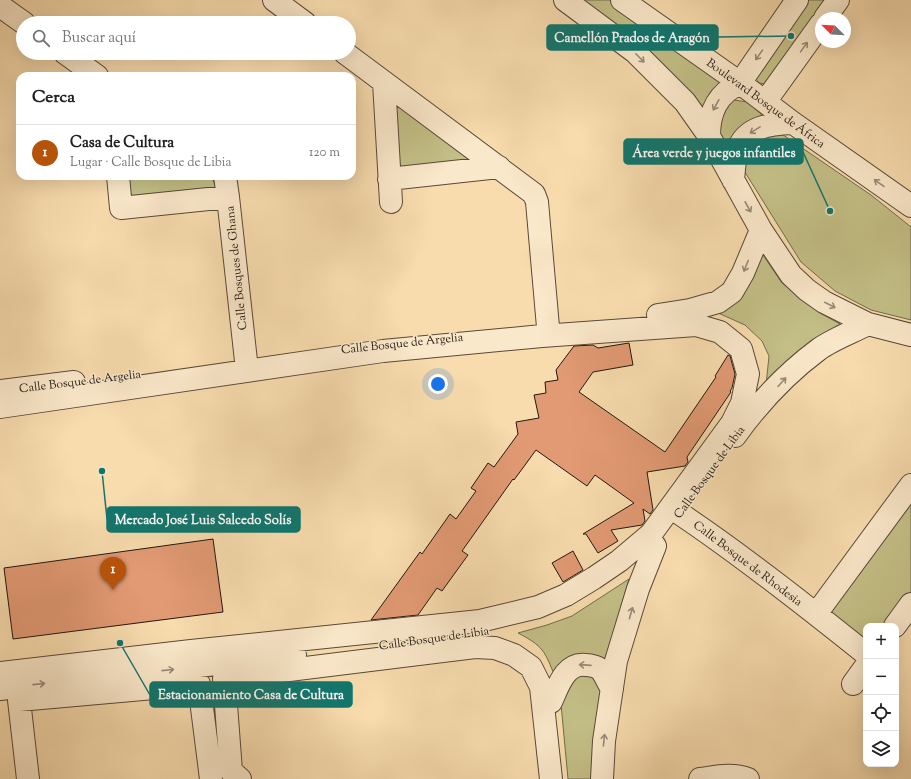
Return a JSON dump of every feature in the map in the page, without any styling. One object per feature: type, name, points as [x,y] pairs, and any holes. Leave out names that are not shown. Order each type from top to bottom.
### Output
[{"type":"street","points":[[274,0],[296,16]]},
{"type":"street","points":[[565,0],[635,52],[685,102],[709,136],[761,230],[791,275],[807,290],[824,302],[868,324],[911,335]]},
{"type":"street","name":"Boulevard Bosque de África","points":[[622,0],[740,83],[793,123],[908,198]]},
{"type":"street","points":[[709,136],[711,115],[716,105],[729,88],[740,83],[797,0]]},
{"type":"street","points":[[829,12],[838,0]]},
{"type":"street","points":[[0,6],[16,17]]},
{"type":"street","points":[[765,102],[815,32]]},
{"type":"street","points":[[74,60],[91,72]]},
{"type":"street","points":[[354,60],[531,191],[536,198],[548,327]]},
{"type":"street","points":[[384,82],[391,202]]},
{"type":"street","points":[[733,180],[737,152],[743,141],[751,132],[761,126],[793,123]]},
{"type":"street","points":[[389,179],[499,167]]},
{"type":"street","points":[[118,180],[121,208],[226,186]]},
{"type":"street","points":[[126,180],[128,199],[217,189],[213,180]]},
{"type":"street","name":"Calle Bosques de Ghana","points":[[226,186],[246,361]]},
{"type":"street","name":"Calle Bosque de Argelia","points":[[0,391],[246,361],[644,317],[690,310],[718,302],[732,292],[743,274],[761,230]]},
{"type":"street","points":[[690,310],[720,320],[738,330],[753,347],[759,366],[757,397],[744,424]]},
{"type":"street","name":"Calle Bosque de Libia","points":[[2,683],[209,665],[480,634],[542,616],[570,605],[599,587],[655,546],[744,424],[788,376],[820,349],[868,324]]},
{"type":"street","points":[[0,407],[383,351],[542,336],[696,325],[720,332],[741,349],[748,374],[742,402],[732,423],[651,534],[619,561],[566,595],[538,607],[480,622],[191,651],[2,683],[17,779]]},
{"type":"street","points":[[816,614],[911,485]]},
{"type":"street","name":"Calle Bosque de Rhodesia","points":[[679,513],[816,614],[863,652]]},
{"type":"street","points":[[602,779],[604,741],[616,661],[636,596],[655,546]]},
{"type":"street","points":[[897,623],[911,604]]},
{"type":"street","points":[[480,634],[500,638],[525,649],[538,663],[546,682],[551,702],[560,779]]},
{"type":"street","points":[[240,779],[231,770],[224,678],[475,647],[495,648],[514,655],[531,667],[541,687],[551,779]]},
{"type":"street","points":[[551,702],[561,679],[568,670],[580,664],[591,665],[600,669],[612,689]]},
{"type":"street","points":[[209,665],[219,767],[221,774],[225,779]]},
{"type":"street","points":[[853,684],[863,670]]},
{"type":"street","points":[[28,779],[19,700],[199,684],[211,779]]},
{"type":"street","points":[[700,779],[726,775],[737,775],[748,779]]},
{"type":"shaded area","points":[[583,0],[618,0],[727,87],[703,114]]},
{"type":"shaded area","points":[[806,0],[826,0],[817,12],[815,12],[815,15],[766,84],[759,83],[755,78]]},
{"type":"shaded area","points":[[394,98],[479,163],[396,169]]},
{"type":"shaded area","points":[[734,100],[748,102],[763,116],[726,154],[716,136],[725,108]]},
{"type":"shaded area","points":[[773,128],[871,195],[911,227],[911,320],[871,310],[835,291],[801,262],[738,161],[753,140]]},
{"type":"shaded area","points":[[126,180],[213,180],[217,189],[128,199]]},
{"type":"shaded area","points":[[763,255],[782,283],[820,313],[840,324],[812,340],[782,366],[766,385],[769,356],[762,341],[745,325],[716,312],[753,275]]},
{"type":"shaded area","points":[[911,498],[911,593],[890,623],[863,623],[863,639],[827,611]]},
{"type":"shaded area","points":[[629,579],[605,662],[555,677],[549,661],[542,650],[533,642],[518,633],[572,616]]},
{"type":"shaded area","points":[[588,674],[598,679],[602,690],[597,779],[568,779],[561,704],[575,675]]},
{"type":"building","points":[[629,343],[633,365],[593,372],[579,392],[665,452],[716,377],[715,376],[728,355],[730,356],[735,374],[731,392],[687,457],[688,462],[685,466],[647,472],[653,510],[650,514],[643,509],[645,521],[642,525],[611,530],[618,541],[598,553],[586,534],[583,534],[634,503],[595,475],[587,486],[536,450],[514,480],[513,479],[462,551],[468,555],[442,591],[437,588],[418,615],[371,620],[420,552],[422,554],[450,514],[456,519],[476,491],[471,488],[488,463],[494,467],[518,434],[516,422],[539,418],[534,395],[546,393],[545,382],[558,380],[556,370],[574,346],[593,345],[598,348]]},
{"type":"building","points":[[213,539],[223,612],[13,639],[4,568]]},
{"type":"building","points":[[573,551],[583,570],[563,582],[552,563]]},
{"type":"place","name":"Camellón Prados de Aragón","points":[[791,36]]},
{"type":"place","name":"Área verde y juegos infantiles","points":[[830,211]]},
{"type":"place","name":"Mercado José Luis Salcedo Solís","points":[[102,471]]},
{"type":"place","name":"Casa de Cultura","points":[[113,590]]},
{"type":"place","name":"Estacionamiento Casa de Cultura","points":[[120,643]]}]
